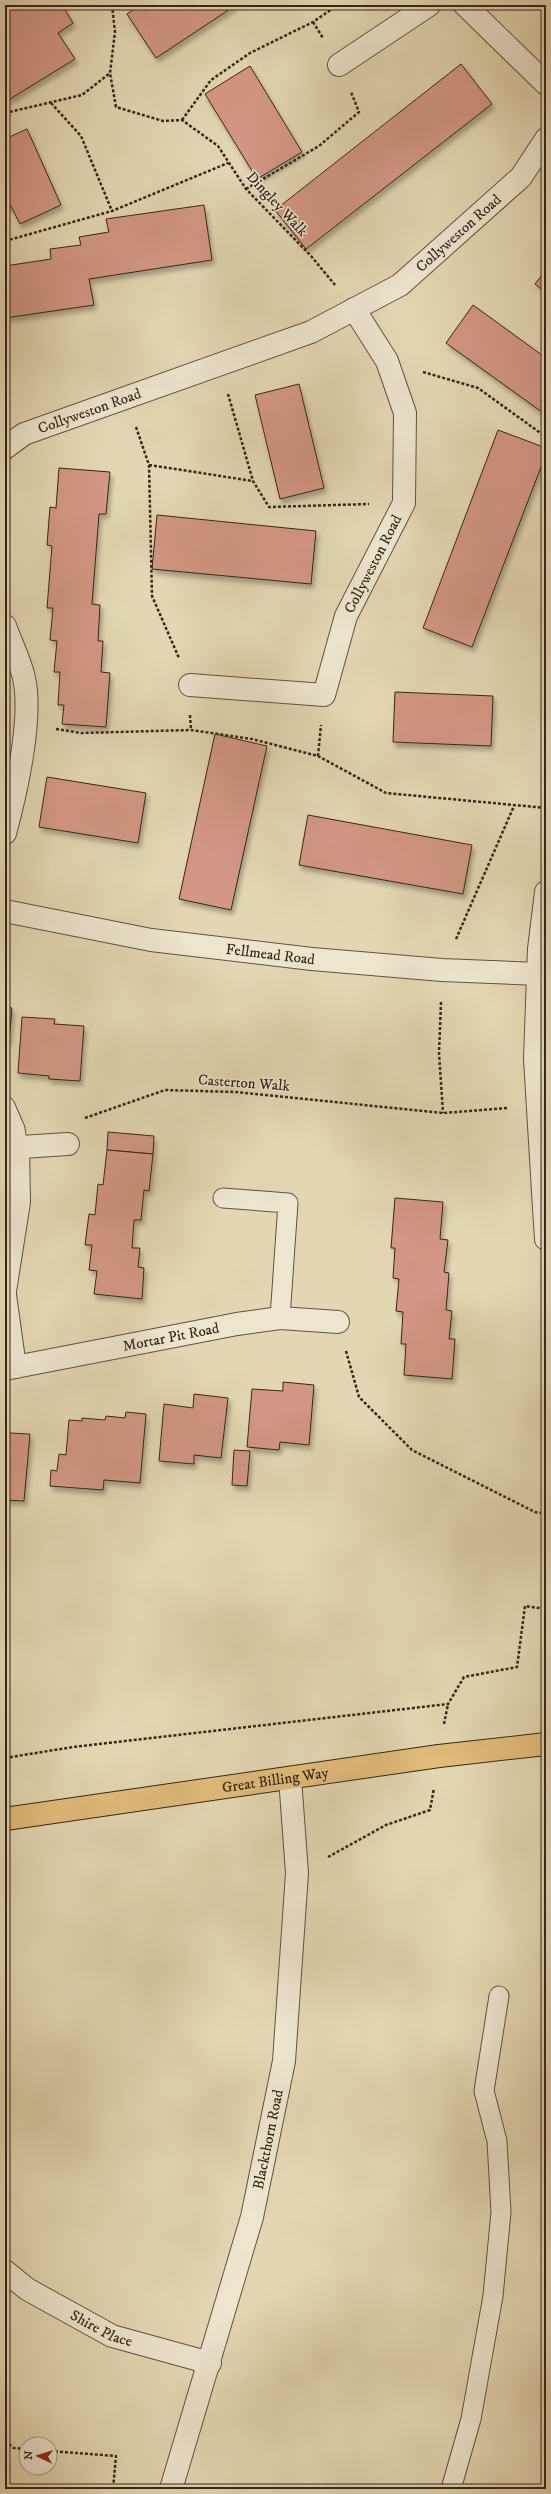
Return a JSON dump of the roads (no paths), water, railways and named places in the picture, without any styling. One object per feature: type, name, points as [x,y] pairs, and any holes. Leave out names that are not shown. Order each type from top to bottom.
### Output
[{"type":"main road","name":"Great Billing Way","points":[[5,1819],[439,1756],[546,1744]]},
{"type":"street","points":[[339,65],[429,5]]},
{"type":"street","points":[[465,5],[546,84]]},
{"type":"street","name":"Collyweston Road","points":[[5,448],[24,434],[126,396],[311,332],[406,280],[521,177],[546,138]]},
{"type":"street","name":"Collyweston Road","points":[[190,685],[324,695],[346,616],[404,503],[405,413],[387,361],[354,309]]},
{"type":"street","points":[[5,626],[24,678],[26,724],[13,804],[5,833]]},
{"type":"street","points":[[546,892],[538,974],[535,1060],[546,1239]]},
{"type":"street","name":"Fellmead Road","points":[[5,911],[151,940],[312,959],[442,970],[538,974]]},
{"type":"street","points":[[5,1291],[19,1202],[12,1148],[68,1144]]},
{"type":"street","points":[[5,1295],[10,1368]]},
{"type":"street","name":"Mortar Pit Road","points":[[10,1368],[237,1324],[280,1318],[338,1322]]},
{"type":"street","name":"Blackthorn Road","points":[[171,2489],[252,2217],[284,2061],[297,1873],[290,1778]]},
{"type":"street","name":"Shire Place","points":[[5,2271],[27,2289],[112,2336],[210,2362]]},
{"type":"lane","points":[[5,1106],[15,1128],[12,1148]]},
{"type":"lane","points":[[223,1198],[288,1203],[280,1318]]},
{"type":"lane","points":[[451,2489],[471,2420],[493,2296],[501,2212],[498,2141],[484,2091],[499,1996]]}]
